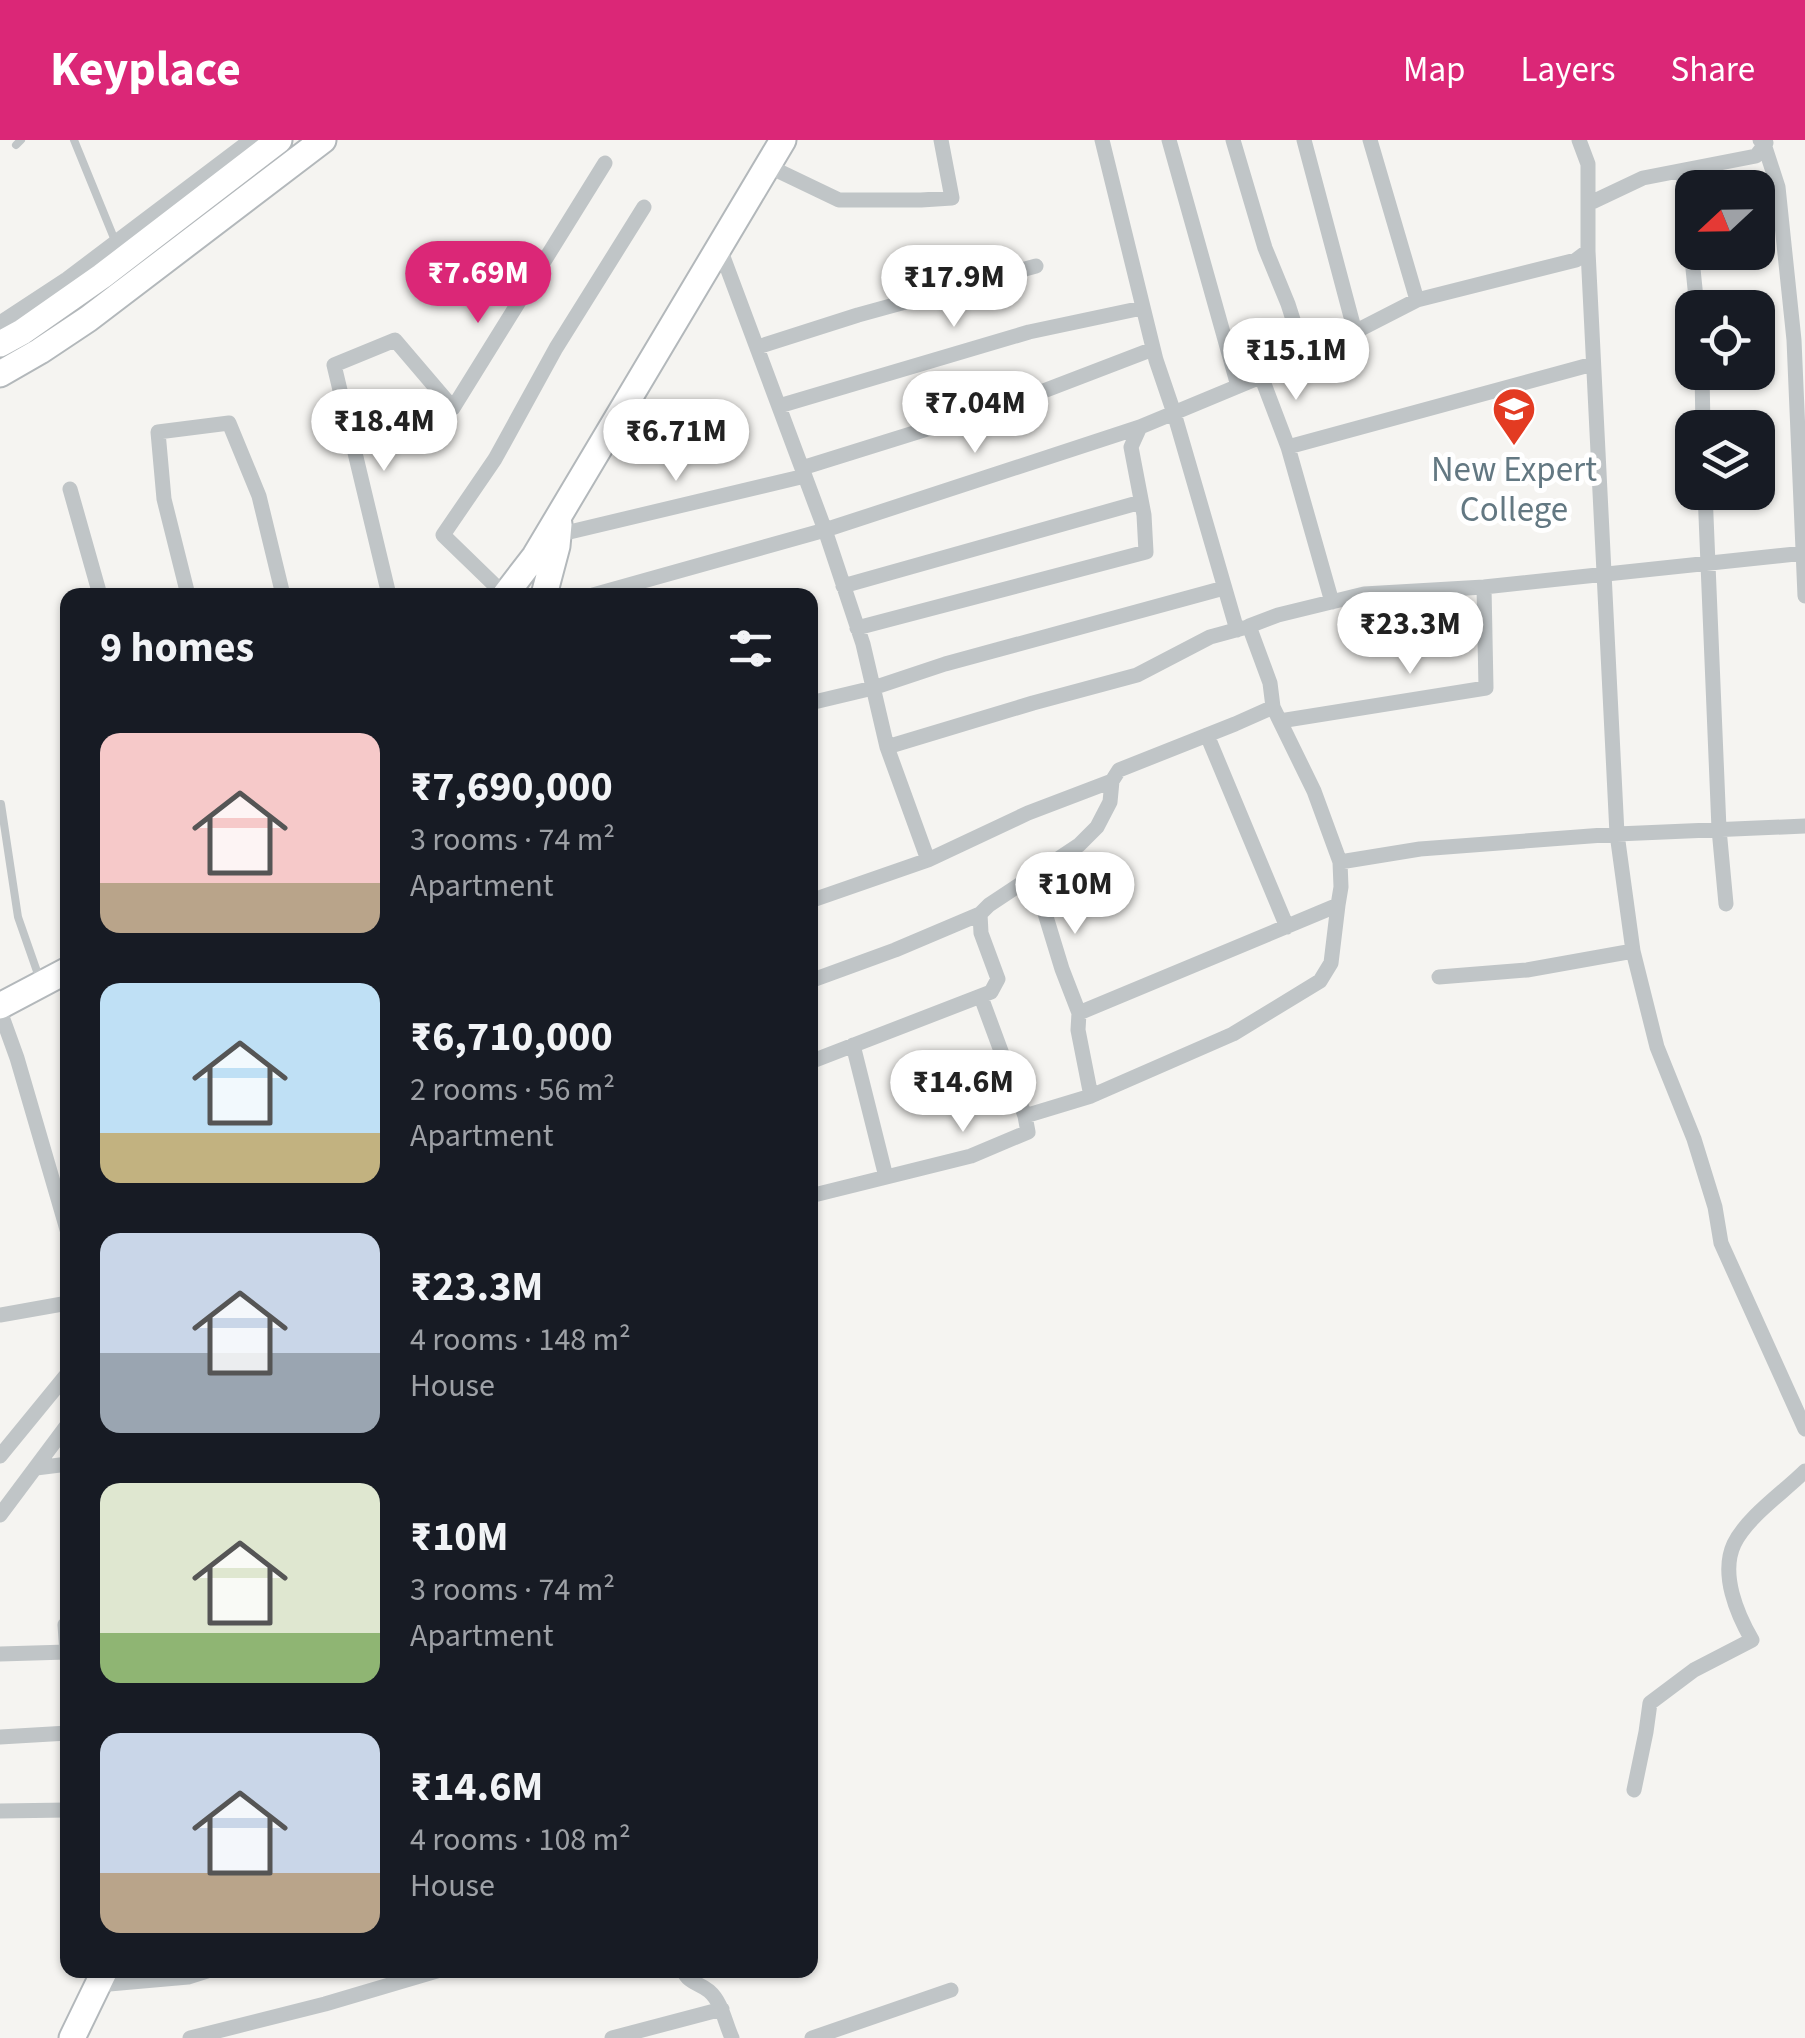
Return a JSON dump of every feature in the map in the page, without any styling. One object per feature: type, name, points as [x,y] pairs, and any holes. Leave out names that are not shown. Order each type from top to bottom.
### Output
[{"type":"main road","points":[[0,344],[102,276],[279,140]]},
{"type":"main road","points":[[0,374],[88,319],[323,140]]},
{"type":"main road","points":[[510,588],[560,522],[783,140]]},
{"type":"main road","points":[[546,588],[560,522]]},
{"type":"main road","points":[[0,1009],[60,974]]},
{"type":"main road","points":[[72,2038],[101,1978]]},
{"type":"street","points":[[0,323],[67,280],[251,140]]},
{"type":"street","points":[[768,166],[839,200],[952,198],[942,140]]},
{"type":"street","points":[[1025,1116],[1090,1096],[1233,1034],[1320,981],[1331,963],[1342,886],[1340,862],[1314,791],[1276,714],[1270,683],[1224,588],[1153,349],[1102,140]]},
{"type":"street","points":[[1169,140],[1238,386]]},
{"type":"street","points":[[1234,140],[1265,248],[1305,357]]},
{"type":"street","points":[[1304,140],[1354,332]]},
{"type":"street","points":[[1370,140],[1417,300]]},
{"type":"street","points":[[1579,140],[1588,164],[1593,364],[1618,834],[1633,951],[1657,1047],[1715,1206],[1721,1243],[1805,1429]]},
{"type":"street","points":[[1683,170],[1756,156],[1764,142]]},
{"type":"street","points":[[1764,142],[1778,187],[1794,340],[1805,596]]},
{"type":"street","points":[[387,588],[334,365],[395,340],[453,408],[604,163]]},
{"type":"street","points":[[1588,204],[1642,178],[1675,172]]},
{"type":"street","points":[[498,588],[443,535],[495,459],[556,348],[644,207]]},
{"type":"street","points":[[720,246],[844,586],[887,747],[928,860]]},
{"type":"street","points":[[643,588],[1140,428],[1305,357],[1417,300],[1576,260],[1588,251]]},
{"type":"street","points":[[758,348],[858,315],[1036,266]]},
{"type":"street","points":[[779,406],[1029,332],[1142,308]]},
{"type":"street","points":[[560,522],[804,472],[1020,400],[1153,349]]},
{"type":"street","points":[[1288,447],[1593,364]]},
{"type":"street","points":[[1261,376],[1288,447],[1332,602]]},
{"type":"street","points":[[186,588],[164,499],[158,432],[229,422],[258,496],[281,588]]},
{"type":"street","points":[[857,628],[1146,552],[1131,447],[1140,428]]},
{"type":"street","points":[[70,489],[98,588]]},
{"type":"street","points":[[844,586],[1141,502]]},
{"type":"street","points":[[1705,510],[1726,904]]},
{"type":"street","points":[[887,747],[1138,675],[1210,637],[1278,614],[1364,594],[1484,586],[1803,553]]},
{"type":"street","points":[[818,978],[980,914],[1080,845],[1097,827],[1110,802],[1112,781],[1119,770],[1276,714],[1486,688],[1484,586]]},
{"type":"street","points":[[818,701],[1224,588]]},
{"type":"street","points":[[1207,736],[1287,927]]},
{"type":"street","points":[[818,898],[928,860],[1028,813],[1112,781]]},
{"type":"street","points":[[1340,862],[1420,849],[1804,824]]},
{"type":"street","points":[[1033,874],[1079,1013],[1078,1030],[1090,1096]]},
{"type":"street","points":[[1079,1013],[1338,905]]},
{"type":"street","points":[[818,1059],[992,992],[998,978],[981,932],[980,914]]},
{"type":"street","points":[[1439,978],[1527,970],[1633,951]]},
{"type":"street","points":[[818,1194],[971,1156],[1028,1132],[982,996]]},
{"type":"street","points":[[0,1009],[60,1205]]},
{"type":"street","points":[[853,1045],[886,1177]]},
{"type":"street","points":[[0,1315],[60,1305]]},
{"type":"street","points":[[3,1445],[60,1382]]},
{"type":"street","points":[[0,1516],[60,1435]]},
{"type":"street","points":[[36,1468],[60,1465]]},
{"type":"street","points":[[1634,1790],[1650,1703],[1694,1670],[1752,1640],[1732,1596],[1729,1574],[1734,1545],[1752,1520],[1805,1472]]},
{"type":"street","points":[[0,1654],[60,1652]]},
{"type":"street","points":[[0,1738],[60,1734]]},
{"type":"street","points":[[0,1812],[60,1810]]},
{"type":"street","points":[[190,2038],[413,1978]]},
{"type":"street","points":[[687,1978],[711,1992],[732,2038]]},
{"type":"street","points":[[812,2038],[950,1990]]},
{"type":"street","points":[[612,2038],[722,2009]]},
{"type":"lane","points":[[74,140],[116,242]]},
{"type":"lane","points":[[1,804],[18,917],[41,984]]},
{"type":"place","name":"New Expert College","points":[[1514,447]]}]
